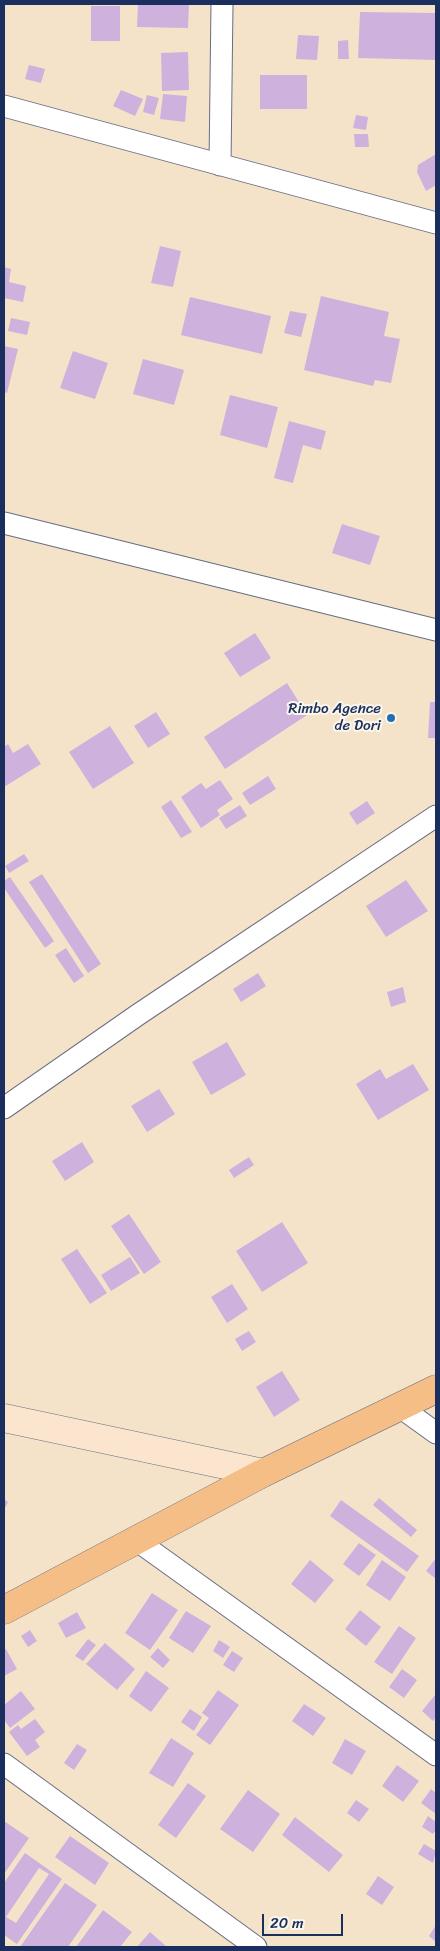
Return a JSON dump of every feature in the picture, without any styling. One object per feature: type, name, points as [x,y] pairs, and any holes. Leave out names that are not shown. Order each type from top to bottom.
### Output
[{"type":"main road","points":[[4,1610],[263,1473],[436,1390]]},
{"type":"main road","points":[[4,1418],[263,1473]]},
{"type":"street","points":[[220,165],[222,4]]},
{"type":"street","points":[[4,106],[436,222]]},
{"type":"street","points":[[4,523],[436,630]]},
{"type":"street","points":[[4,1108],[139,1014],[436,816]]},
{"type":"street","points":[[400,1407],[436,1433]]},
{"type":"street","points":[[136,1540],[436,1755]]},
{"type":"street","points":[[4,1764],[256,1947]]},
{"type":"building","points":[[138,4],[189,4],[188,28],[137,27]]},
{"type":"building","points":[[91,6],[120,6],[120,41],[91,41]]},
{"type":"building","points":[[360,12],[436,13],[436,60],[358,58]]},
{"type":"building","points":[[298,35],[319,36],[317,60],[296,59]]},
{"type":"building","points":[[348,40],[349,59],[338,59],[338,41]]},
{"type":"building","points":[[188,52],[189,90],[162,91],[161,53]]},
{"type":"building","points":[[29,65],[45,69],[41,83],[25,79]]},
{"type":"building","points":[[260,75],[307,75],[307,109],[260,109]]},
{"type":"building","points":[[121,90],[143,99],[135,116],[113,106]]},
{"type":"building","points":[[163,94],[187,96],[185,122],[160,119]]},
{"type":"building","points":[[147,95],[159,98],[154,115],[143,112]]},
{"type":"building","points":[[356,115],[368,117],[366,130],[353,128]]},
{"type":"building","points":[[354,134],[368,134],[369,147],[355,147]]},
{"type":"building","points":[[436,154],[436,185],[426,191],[417,172],[418,165]]},
{"type":"building","points":[[160,246],[181,251],[173,287],[151,283]]},
{"type":"building","points":[[4,267],[11,269],[9,282],[26,286],[23,302],[4,298]]},
{"type":"building","points":[[321,296],[389,312],[384,336],[400,339],[391,383],[375,380],[373,386],[304,370]]},
{"type":"building","points":[[190,297],[271,316],[262,354],[181,335]]},
{"type":"building","points":[[290,311],[307,314],[301,337],[284,333]]},
{"type":"building","points":[[11,318],[30,322],[27,335],[8,331]]},
{"type":"building","points":[[4,346],[18,349],[7,393],[4,392]]},
{"type":"building","points":[[73,351],[108,363],[95,399],[60,388]]},
{"type":"building","points":[[143,359],[184,370],[174,405],[133,394]]},
{"type":"building","points":[[230,395],[278,407],[267,448],[220,435]]},
{"type":"building","points":[[289,421],[326,431],[321,450],[303,445],[293,483],[274,478]]},
{"type":"building","points":[[342,524],[380,536],[370,565],[332,553]]},
{"type":"building","points":[[255,633],[271,658],[240,677],[224,653]]},
{"type":"building","points":[[287,683],[307,715],[225,769],[204,737]]},
{"type":"building","points":[[430,702],[436,702],[436,738],[428,738]]},
{"type":"building","points":[[156,712],[170,734],[148,748],[134,726]]},
{"type":"building","points":[[110,726],[134,763],[93,789],[69,752]]},
{"type":"building","points":[[8,744],[13,753],[28,744],[41,764],[4,787],[4,747]]},
{"type":"building","points":[[268,776],[276,789],[250,805],[242,793]]},
{"type":"building","points":[[220,780],[233,799],[217,810],[220,815],[201,828],[181,797],[201,783],[206,789]]},
{"type":"building","points":[[171,800],[192,832],[181,838],[161,807]]},
{"type":"building","points":[[367,801],[375,813],[357,825],[349,813]]},
{"type":"building","points":[[240,805],[247,816],[226,829],[219,818]]},
{"type":"building","points":[[24,854],[29,861],[9,873],[5,866]]},
{"type":"building","points":[[42,874],[101,964],[88,973],[29,882]]},
{"type":"building","points":[[10,877],[54,941],[45,948],[4,888],[4,881]]},
{"type":"building","points":[[406,880],[428,911],[386,937],[366,906]]},
{"type":"building","points":[[66,948],[84,976],[74,983],[55,955]]},
{"type":"building","points":[[258,973],[266,986],[241,1002],[233,989]]},
{"type":"building","points":[[403,987],[406,1002],[391,1007],[387,992]]},
{"type":"building","points":[[227,1042],[246,1075],[211,1095],[192,1062]]},
{"type":"building","points":[[413,1064],[429,1090],[378,1120],[356,1084],[380,1069],[386,1079]]},
{"type":"building","points":[[159,1089],[175,1114],[147,1132],[131,1106]]},
{"type":"building","points":[[82,1142],[94,1162],[65,1181],[52,1161]]},
{"type":"building","points":[[249,1157],[254,1165],[234,1178],[229,1170]]},
{"type":"building","points":[[129,1214],[161,1262],[144,1274],[111,1226]]},
{"type":"building","points":[[282,1222],[308,1263],[262,1292],[236,1251]]},
{"type":"building","points":[[77,1249],[107,1293],[90,1304],[61,1259]]},
{"type":"building","points":[[130,1257],[140,1273],[111,1291],[101,1275]]},
{"type":"building","points":[[232,1284],[248,1309],[227,1323],[211,1297]]},
{"type":"building","points":[[249,1331],[256,1342],[242,1351],[235,1339]]},
{"type":"building","points":[[282,1371],[300,1400],[274,1417],[256,1387]]},
{"type":"building","points":[[379,1498],[417,1530],[411,1537],[373,1505]]},
{"type":"building","points":[[4,1499],[8,1502],[4,1510]]},
{"type":"building","points":[[341,1500],[419,1556],[407,1572],[330,1516]]},
{"type":"building","points":[[359,1543],[376,1555],[359,1576],[343,1564]]},
{"type":"building","points":[[436,1558],[436,1579],[426,1571]]},
{"type":"building","points":[[310,1560],[334,1580],[315,1603],[291,1584]]},
{"type":"building","points":[[382,1560],[406,1577],[390,1601],[366,1585]]},
{"type":"building","points":[[152,1593],[178,1610],[150,1650],[125,1633]]},
{"type":"building","points":[[360,1610],[381,1627],[366,1646],[345,1629]]},
{"type":"building","points":[[186,1611],[211,1626],[193,1653],[169,1638]]},
{"type":"building","points":[[77,1612],[86,1628],[66,1638],[58,1623]]},
{"type":"building","points":[[399,1626],[416,1638],[392,1674],[374,1662]]},
{"type":"building","points":[[30,1630],[37,1641],[28,1647],[21,1636]]},
{"type":"building","points":[[88,1639],[96,1645],[83,1661],[75,1656]]},
{"type":"building","points":[[219,1640],[230,1647],[223,1658],[213,1651]]},
{"type":"building","points":[[105,1643],[135,1669],[117,1690],[86,1664]]},
{"type":"building","points":[[158,1648],[170,1660],[163,1668],[150,1657]]},
{"type":"building","points":[[6,1649],[17,1669],[4,1676],[4,1650]]},
{"type":"building","points":[[232,1651],[243,1658],[234,1672],[223,1665]]},
{"type":"building","points":[[402,1669],[417,1680],[404,1698],[389,1687]]},
{"type":"building","points":[[146,1671],[169,1688],[151,1712],[129,1696]]},
{"type":"building","points":[[218,1690],[239,1705],[210,1745],[196,1735],[209,1718],[202,1713]]},
{"type":"building","points":[[21,1691],[35,1709],[10,1728],[4,1720],[4,1705]]},
{"type":"building","points":[[435,1695],[436,1717],[433,1721],[422,1711]]},
{"type":"building","points":[[304,1704],[326,1718],[313,1736],[292,1721]]},
{"type":"building","points":[[190,1709],[202,1717],[194,1731],[181,1722]]},
{"type":"building","points":[[35,1719],[45,1732],[35,1740],[40,1747],[27,1756],[9,1732],[18,1725],[21,1729]]},
{"type":"building","points":[[171,1738],[194,1753],[173,1787],[149,1773]]},
{"type":"building","points":[[345,1739],[366,1751],[352,1775],[332,1763]]},
{"type":"building","points":[[77,1744],[87,1750],[74,1770],[64,1763]]},
{"type":"building","points":[[397,1765],[419,1781],[403,1802],[382,1786]]},
{"type":"building","points":[[188,1783],[206,1796],[176,1838],[158,1825]]},
{"type":"building","points":[[431,1789],[436,1793],[436,1814],[421,1803]]},
{"type":"building","points":[[248,1790],[280,1814],[253,1852],[220,1829]]},
{"type":"building","points":[[356,1800],[369,1809],[359,1822],[347,1813]]},
{"type":"building","points":[[428,1816],[436,1822],[436,1830],[433,1834],[422,1827]]},
{"type":"building","points":[[295,1817],[343,1855],[329,1872],[282,1835]]},
{"type":"building","points":[[4,1821],[29,1838],[4,1874]]},
{"type":"building","points":[[70,1836],[109,1863],[95,1885],[55,1857]]},
{"type":"building","points":[[424,1844],[436,1851],[433,1863],[418,1854]]},
{"type":"building","points":[[25,1853],[62,1879],[17,1944],[4,1935],[4,1883]],"holes":[[[39,1868],[49,1874],[16,1923],[6,1917]]]},
{"type":"building","points":[[378,1876],[394,1887],[382,1905],[366,1894]]},
{"type":"building","points":[[65,1883],[97,1905],[68,1947],[20,1947]]},
{"type":"building","points":[[103,1910],[132,1932],[120,1947],[76,1947]]},
{"type":"building","points":[[436,1925],[436,1942],[429,1936]]},
{"type":"building","points":[[150,1932],[167,1947],[137,1947]]},
{"type":"place","name":"Rimbo Agence de Dori","points":[[391,718]]}]
